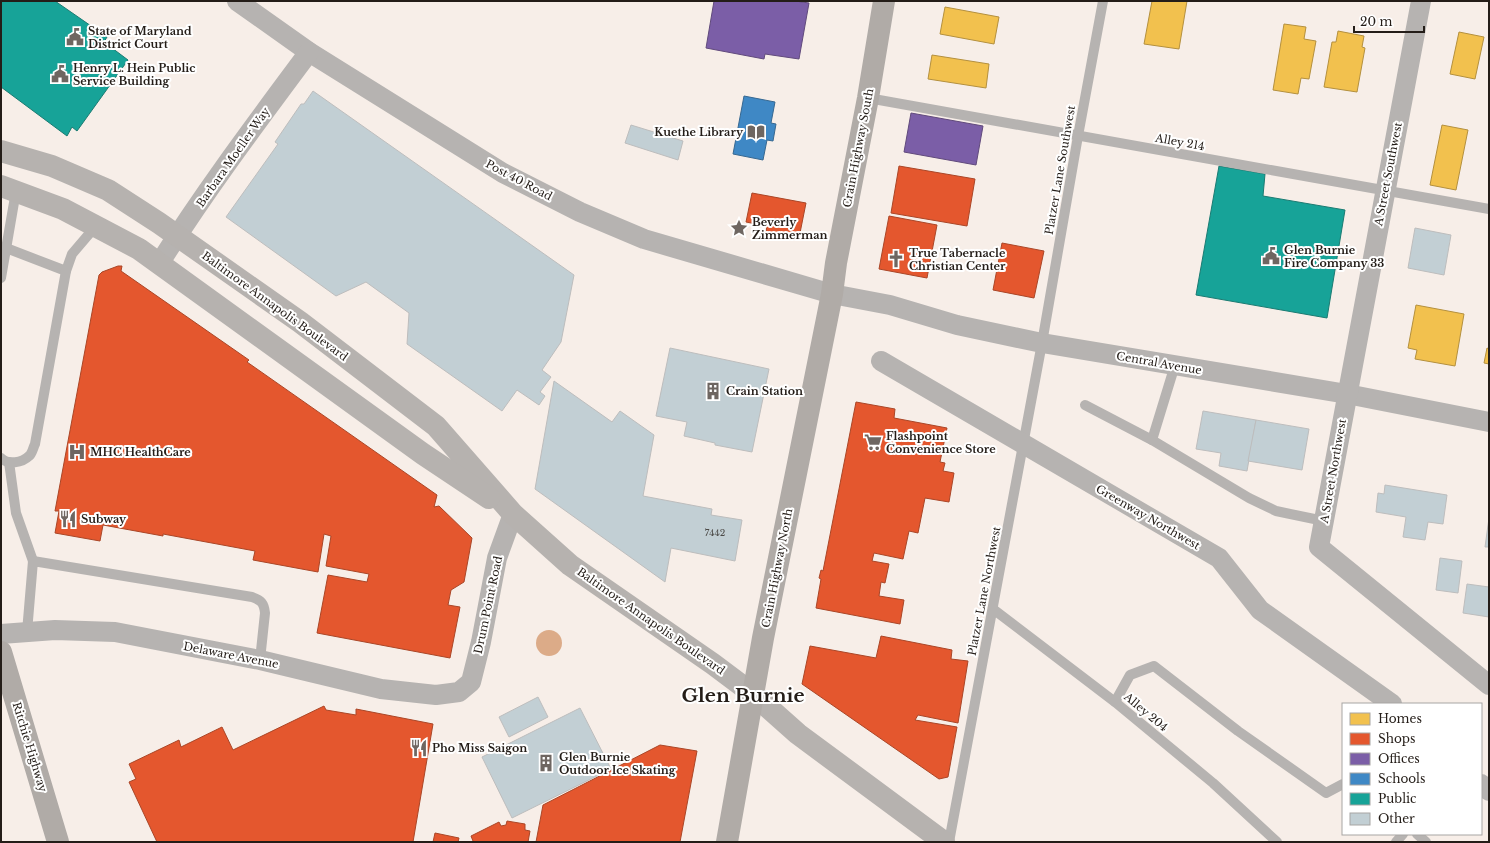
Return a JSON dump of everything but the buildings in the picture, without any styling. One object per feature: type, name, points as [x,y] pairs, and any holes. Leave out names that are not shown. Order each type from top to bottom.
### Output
[{"type":"main road","name":"Crain Highway South","points":[[832,294],[836,263],[868,98],[884,1]]},
{"type":"main road","name":"Baltimore Annapolis Boulevard","points":[[1,151],[52,166],[108,190],[178,235],[300,322],[436,426],[513,514],[570,565],[713,664],[753,694],[798,734],[944,842]]},
{"type":"main road","name":"Baltimore Annapolis Boulevard","points":[[8,188],[63,209],[139,249],[423,454],[513,514]]},
{"type":"main road","name":"Crain Highway North","points":[[728,842],[753,694],[832,294]]},
{"type":"main road","name":"Ritchie Highway","points":[[1,652],[58,842]]},
{"type":"street","name":"Post 40 Road","points":[[237,1],[309,52],[503,173],[580,212],[644,239],[832,294]]},
{"type":"street","name":"A Street Southwest","points":[[1347,394],[1421,1]]},
{"type":"street","name":"Barbara Moeller Way","points":[[159,264],[268,107],[309,52]]},
{"type":"street","name":"Central Avenue","points":[[832,294],[875,302],[957,326],[1042,343],[1347,394],[1489,422]]},
{"type":"street","name":"Greenway Northwest","points":[[881,361],[1219,558],[1260,610],[1391,703]]},
{"type":"street","name":"A Street Northwest","points":[[1347,394],[1319,547],[1489,685]]},
{"type":"street","name":"Drum Point Road","points":[[459,692],[471,682],[481,642],[497,558],[513,514]]},
{"type":"street","name":"Delaware Avenue","points":[[1,634],[55,630],[115,632],[260,660],[382,689],[436,696],[459,692]]},
{"type":"lane","name":"Platzer Lane Southwest","points":[[1042,343],[1103,1]]},
{"type":"lane","name":"Alley 214","points":[[868,98],[1489,209]]},
{"type":"lane","points":[[1,278],[6,248],[8,188]]},
{"type":"lane","points":[[27,632],[33,561],[16,513],[5,460],[15,463],[29,456],[35,444],[66,271],[72,254],[96,226]]},
{"type":"lane","points":[[6,248],[66,271]]},
{"type":"lane","name":"Platzer Lane Northwest","points":[[949,842],[1042,343]]},
{"type":"lane","points":[[1152,440],[1175,365]]},
{"type":"lane","points":[[1085,405],[1152,440],[1249,498],[1276,511],[1324,521]]},
{"type":"lane","points":[[33,561],[252,597],[260,600],[264,605],[265,613],[260,660]]},
{"type":"lane","name":"Alley 204","points":[[993,609],[1115,702],[1213,783],[1277,842]]},
{"type":"lane","points":[[1115,702],[1130,675],[1154,666],[1238,731],[1326,793],[1342,785]]},
{"type":"lane","points":[[1418,835],[1426,842]]},
{"type":"shaded area","points":[[549,630],[558,634],[562,643],[558,652],[549,656],[540,652],[536,643],[540,634]]},
{"type":"place","name":"State of Maryland District Court","points":[[75,37]]},
{"type":"place","name":"Henry L. Hein Public Service Building","points":[[60,74]]},
{"type":"place","name":"Kuethe Library","points":[[756,132]]},
{"type":"place","name":"Beverly Zimmerman","points":[[739,228]]},
{"type":"place","name":"Glen Burnie Fire Company 33","points":[[1271,256]]},
{"type":"place","name":"True Tabernacle Christian Center","points":[[896,259]]},
{"type":"place","name":"Crain Station","points":[[713,391]]},
{"type":"place","name":"Flashpoint Convenience Store","points":[[873,442]]},
{"type":"place","name":"MHC HealthCare","points":[[77,452]]},
{"type":"place","name":"Subway","points":[[68,519]]},
{"type":"place","name":"Pho Miss Saigon","points":[[419,748]]},
{"type":"place","name":"Glen Burnie Outdoor Ice Skating","points":[[546,763]]},
{"type":"district","name":"Glen Burnie","points":[[743,695]]}]
